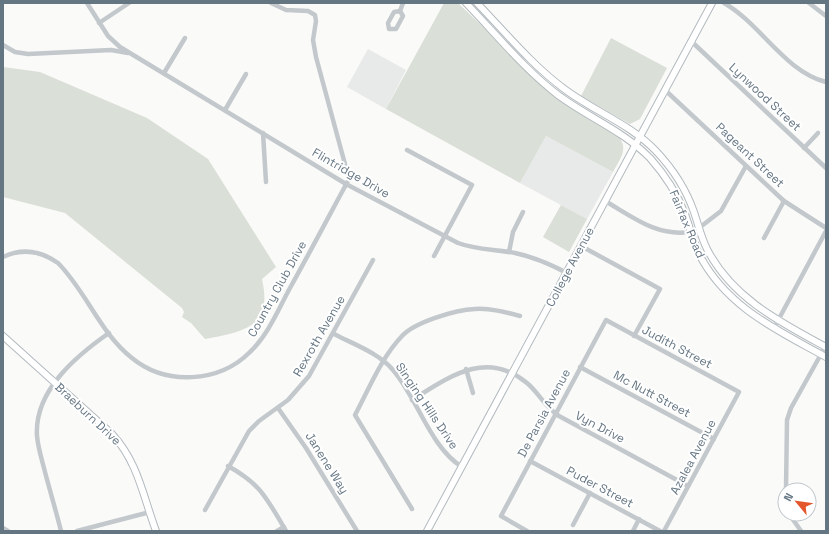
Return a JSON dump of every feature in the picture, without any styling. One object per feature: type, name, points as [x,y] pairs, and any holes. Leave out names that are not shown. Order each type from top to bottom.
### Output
[{"type":"main road","name":"Fairfax Road","points":[[466,3],[548,86],[574,106],[618,131],[656,165],[669,183],[681,205],[690,232],[704,264],[725,292],[746,311],[823,355]]},
{"type":"main road","name":"Fairfax Road","points":[[477,3],[539,68],[558,84],[578,99],[622,124],[640,137],[663,158],[677,177],[689,200],[712,258],[728,280],[750,302],[778,321],[826,347]]},
{"type":"main road","name":"College Avenue","points":[[427,531],[712,3]]},
{"type":"main road","name":"Braeburn Drive","points":[[3,336],[112,434],[124,448],[138,474],[156,531]]},
{"type":"street","name":"Flintridge Drive","points":[[87,3],[99,23],[114,42],[346,184],[444,236],[475,248],[509,252],[538,259],[567,273]]},
{"type":"street","points":[[99,23],[129,3]]},
{"type":"street","points":[[271,3],[286,10],[308,10],[313,13],[316,20],[313,40],[316,57],[349,179],[346,184]]},
{"type":"street","points":[[400,11],[403,3]]},
{"type":"street","points":[[724,3],[738,12],[797,67],[810,76],[826,82]]},
{"type":"street","points":[[809,3],[826,16]]},
{"type":"street","points":[[164,74],[185,38]]},
{"type":"street","name":"Lynwood Street","points":[[691,42],[826,168]]},
{"type":"street","name":"Flintridge Drive","points":[[3,45],[15,52],[28,54],[111,50],[126,53],[138,58]]},
{"type":"street","points":[[225,110],[246,74]]},
{"type":"street","name":"Pageant Street","points":[[665,90],[784,201],[826,228]]},
{"type":"street","points":[[804,148],[818,133]]},
{"type":"street","points":[[263,134],[266,182]]},
{"type":"street","points":[[407,150],[472,185],[434,256]]},
{"type":"street","points":[[699,228],[721,211],[746,166]]},
{"type":"street","name":"Country Club Drive","points":[[3,257],[24,252],[38,253],[51,258],[63,268],[109,332],[132,358],[148,368],[165,375],[185,378],[204,376],[221,371],[236,364],[253,350],[267,330],[346,184]]},
{"type":"street","points":[[605,201],[663,232],[675,234],[690,232]]},
{"type":"street","points":[[764,238],[784,201]]},
{"type":"street","points":[[509,252],[513,232],[523,212]]},
{"type":"street","points":[[774,328],[826,231]]},
{"type":"street","points":[[581,246],[660,289],[634,336]]},
{"type":"street","name":"Rexroth Avenue","points":[[205,510],[228,466],[249,431],[259,421],[278,408],[298,390],[310,376],[373,260]]},
{"type":"street","points":[[412,509],[355,415],[384,361],[403,335],[422,324],[449,314],[474,309],[498,310],[520,316]]},
{"type":"street","name":"Judith Street","points":[[606,320],[739,392]]},
{"type":"street","name":"De Parsia Avenue","points":[[527,531],[501,516],[606,320]]},
{"type":"street","points":[[61,531],[37,437],[39,411],[45,397],[55,383],[84,352],[109,332]]},
{"type":"street","name":"Singing Hills Drive","points":[[334,334],[384,361],[397,375],[445,453],[462,467]]},
{"type":"street","points":[[786,482],[787,420],[791,408],[823,355],[826,347]]},
{"type":"street","name":"Vyn Drive","points":[[412,400],[455,374],[466,370],[489,367],[512,374],[529,385],[543,403],[555,414],[688,486]]},
{"type":"street","name":"Mc Nutt Street","points":[[580,367],[714,439]]},
{"type":"street","points":[[466,370],[473,393]]},
{"type":"street","name":"Azalea Avenue","points":[[664,531],[739,392]]},
{"type":"street","name":"Janene Way","points":[[278,408],[306,448],[357,531]]},
{"type":"street","name":"Puder Street","points":[[530,461],[660,531]]},
{"type":"street","points":[[228,466],[246,476],[257,486],[285,529],[278,531]]},
{"type":"street","points":[[573,525],[590,493]]},
{"type":"street","points":[[77,531],[150,512]]},
{"type":"street","points":[[633,531],[639,519]]},
{"type":"street","points":[[795,522],[801,531]]},
{"type":"street","points":[[3,528],[8,531]]},
{"type":"shaded area","points":[[444,3],[458,3],[540,81],[619,137],[622,142],[623,151],[613,172],[546,136],[520,183],[386,109]]},
{"type":"shaded area","points":[[611,38],[667,68],[640,119],[630,124],[581,96]]},
{"type":"shaded area","points":[[368,49],[406,70],[386,109],[347,87]]},
{"type":"shaded area","points":[[3,67],[40,72],[147,118],[208,159],[276,267],[262,279],[264,295],[263,308],[259,317],[252,324],[232,333],[205,339],[191,323],[182,317],[184,312],[182,308],[65,213],[3,197]]},
{"type":"shaded area","points":[[546,136],[613,172],[587,219],[520,183]]},
{"type":"shaded area","points":[[561,205],[587,219],[569,252],[543,237]]}]
